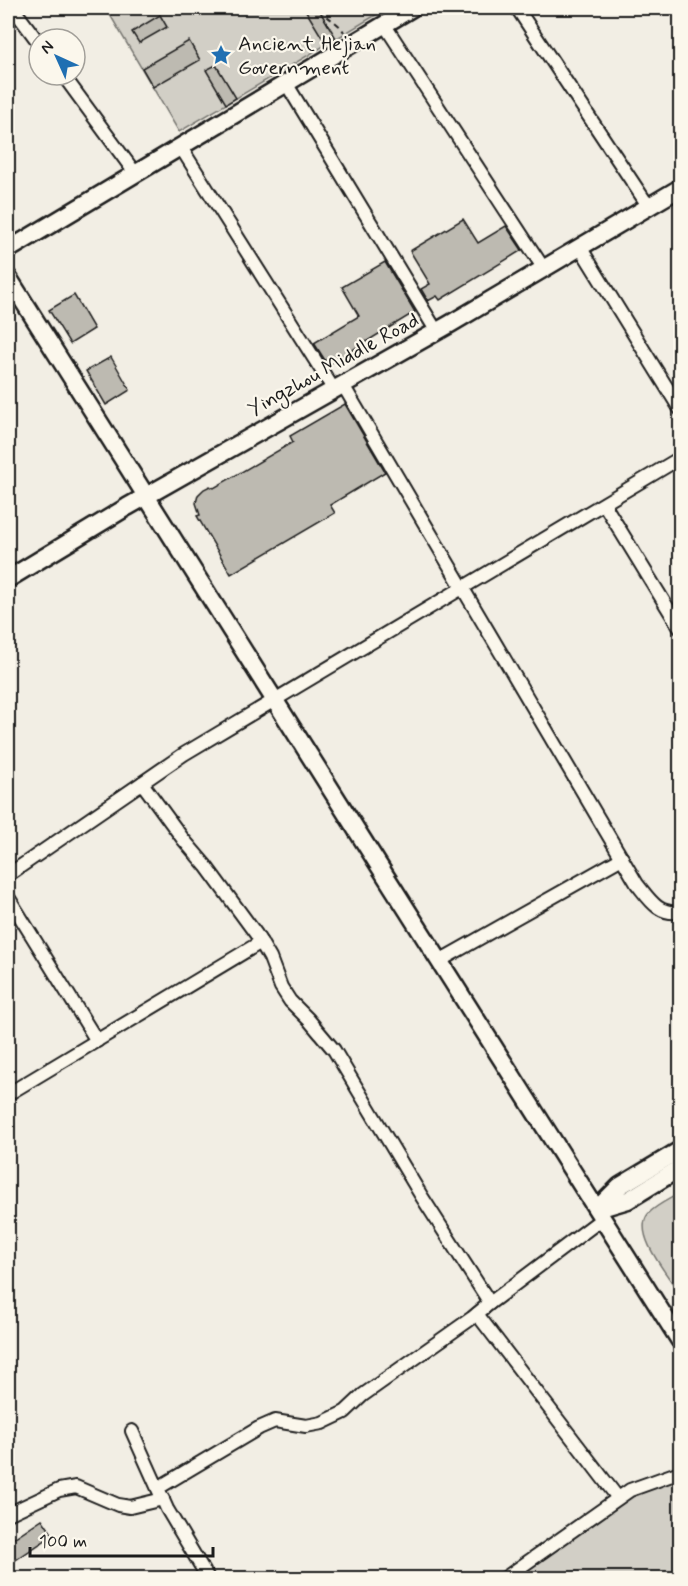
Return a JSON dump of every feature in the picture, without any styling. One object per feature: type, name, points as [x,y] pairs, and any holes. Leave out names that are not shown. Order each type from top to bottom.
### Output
[{"type":"street","points":[[13,8],[27,27]]},
{"type":"street","points":[[8,250],[412,8]]},
{"type":"street","points":[[517,8],[649,207]]},
{"type":"street","points":[[384,24],[544,269]]},
{"type":"street","points":[[286,83],[437,332]]},
{"type":"street","points":[[72,87],[135,173]]},
{"type":"street","points":[[180,146],[339,387],[638,884],[653,904],[669,914],[681,912]]},
{"type":"street","name":"Yingzhou Middle Road","points":[[8,579],[145,497],[437,332],[681,188]]},
{"type":"street","points":[[580,247],[681,409]]},
{"type":"street","points":[[8,277],[145,497],[681,1341]]},
{"type":"street","points":[[8,875],[184,754],[681,458]]},
{"type":"street","points":[[604,504],[681,628]]},
{"type":"street","points":[[142,783],[261,942],[281,987],[290,1001],[334,1050],[422,1197],[490,1303]]},
{"type":"street","points":[[441,960],[622,858]]},
{"type":"street","points":[[8,897],[97,1041]]},
{"type":"street","points":[[8,1094],[261,942]]},
{"type":"street","points":[[600,1214],[620,1186],[681,1150]]},
{"type":"street","points":[[10,1509],[58,1490],[76,1487],[118,1505],[130,1507],[160,1493],[267,1424],[274,1421],[306,1426],[322,1423],[345,1412],[363,1395],[477,1314],[600,1214],[681,1168]]},
{"type":"street","points":[[477,1314],[618,1498]]},
{"type":"street","points":[[132,1431],[160,1493],[208,1578]]},
{"type":"street","points":[[505,1578],[630,1490],[681,1472]]},
{"type":"path","points":[[320,8],[326,17],[338,23],[351,44]]},
{"type":"path","points":[[669,1578],[681,1574]]},
{"type":"shaded area","name":"Ancient Hejian Government","points":[[106,8],[378,8],[381,12],[179,132]]},
{"type":"shaded area","points":[[680,1193],[680,1294],[648,1244],[644,1223],[651,1211]]},
{"type":"shaded area","points":[[680,1479],[680,1578],[517,1578],[635,1494]]},
{"type":"building","points":[[318,8],[336,38],[326,44],[306,11]]},
{"type":"building","points":[[160,15],[167,27],[139,43],[132,32]]},
{"type":"building","points":[[189,41],[200,60],[153,87],[142,68]]},
{"type":"building","points":[[216,65],[236,98],[226,104],[206,70]]},
{"type":"building","points":[[463,219],[478,243],[506,226],[522,250],[440,300],[437,296],[428,301],[421,289],[430,284],[410,251]]},
{"type":"building","points":[[385,262],[415,312],[328,365],[314,343],[359,316],[342,287]]},
{"type":"building","points":[[74,295],[94,329],[70,344],[49,310]]},
{"type":"building","points":[[111,357],[130,390],[106,405],[86,371]]},
{"type":"building","points":[[345,404],[385,472],[330,505],[335,513],[231,574],[197,516],[200,515],[196,503],[198,495],[204,489],[210,486],[214,488],[293,442],[290,436]]},
{"type":"building","points":[[42,1519],[53,1535],[8,1565],[8,1542]]},
{"type":"place","name":"Ancient Hejian Government","points":[[221,55]]}]
